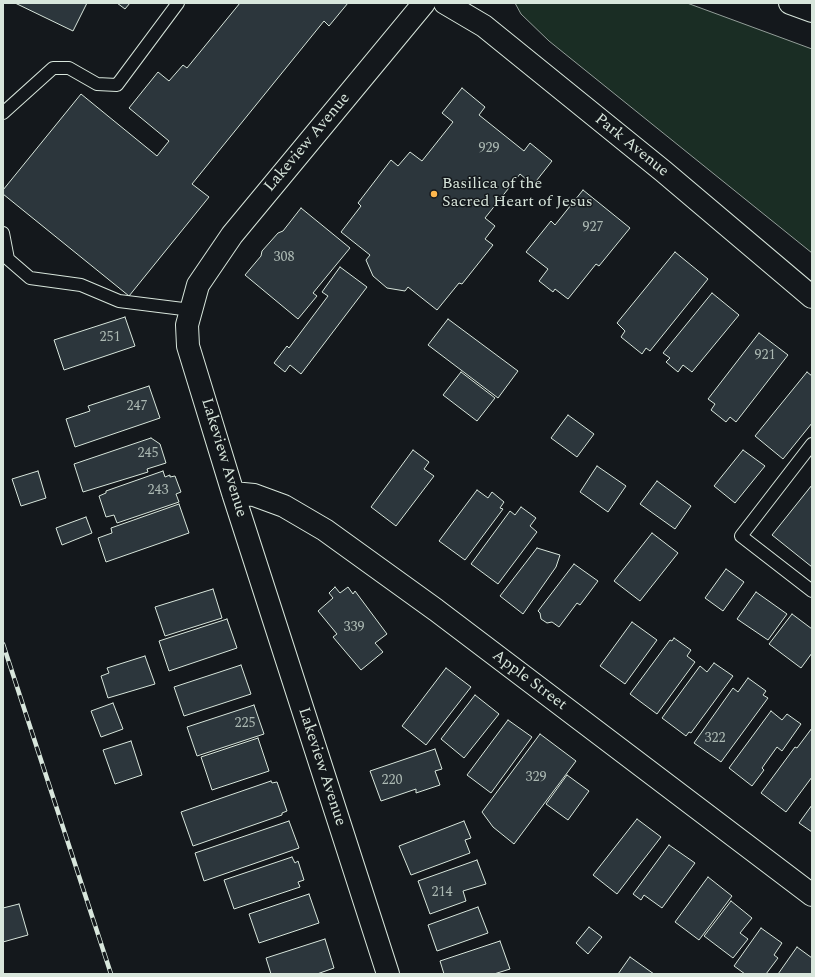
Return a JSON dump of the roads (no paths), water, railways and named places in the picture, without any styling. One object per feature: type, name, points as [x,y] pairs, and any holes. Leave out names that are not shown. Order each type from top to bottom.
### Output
[{"type":"street","name":"Lakeview Avenue","points":[[388,974],[233,493],[188,346],[187,325],[198,286],[232,235],[424,3]]},
{"type":"street","name":"Park Avenue","points":[[445,3],[484,26],[663,171],[812,297]]},
{"type":"street","points":[[790,3],[812,11]]},
{"type":"street","name":"Apple Street","points":[[233,493],[254,496],[284,506],[325,530],[436,610],[812,895]]},
{"type":"lane","points":[[3,113],[53,68],[69,68],[97,84],[117,85],[178,3]]},
{"type":"lane","points":[[3,233],[8,259],[30,278],[81,285],[119,301],[191,310]]},
{"type":"lane","points":[[812,444],[741,536],[812,591]]},
{"type":"railway","points":[[3,644],[111,974]]},
{"type":"place","name":"Basilica of the Sacred Heart of Jesus","points":[[434,194]]}]
